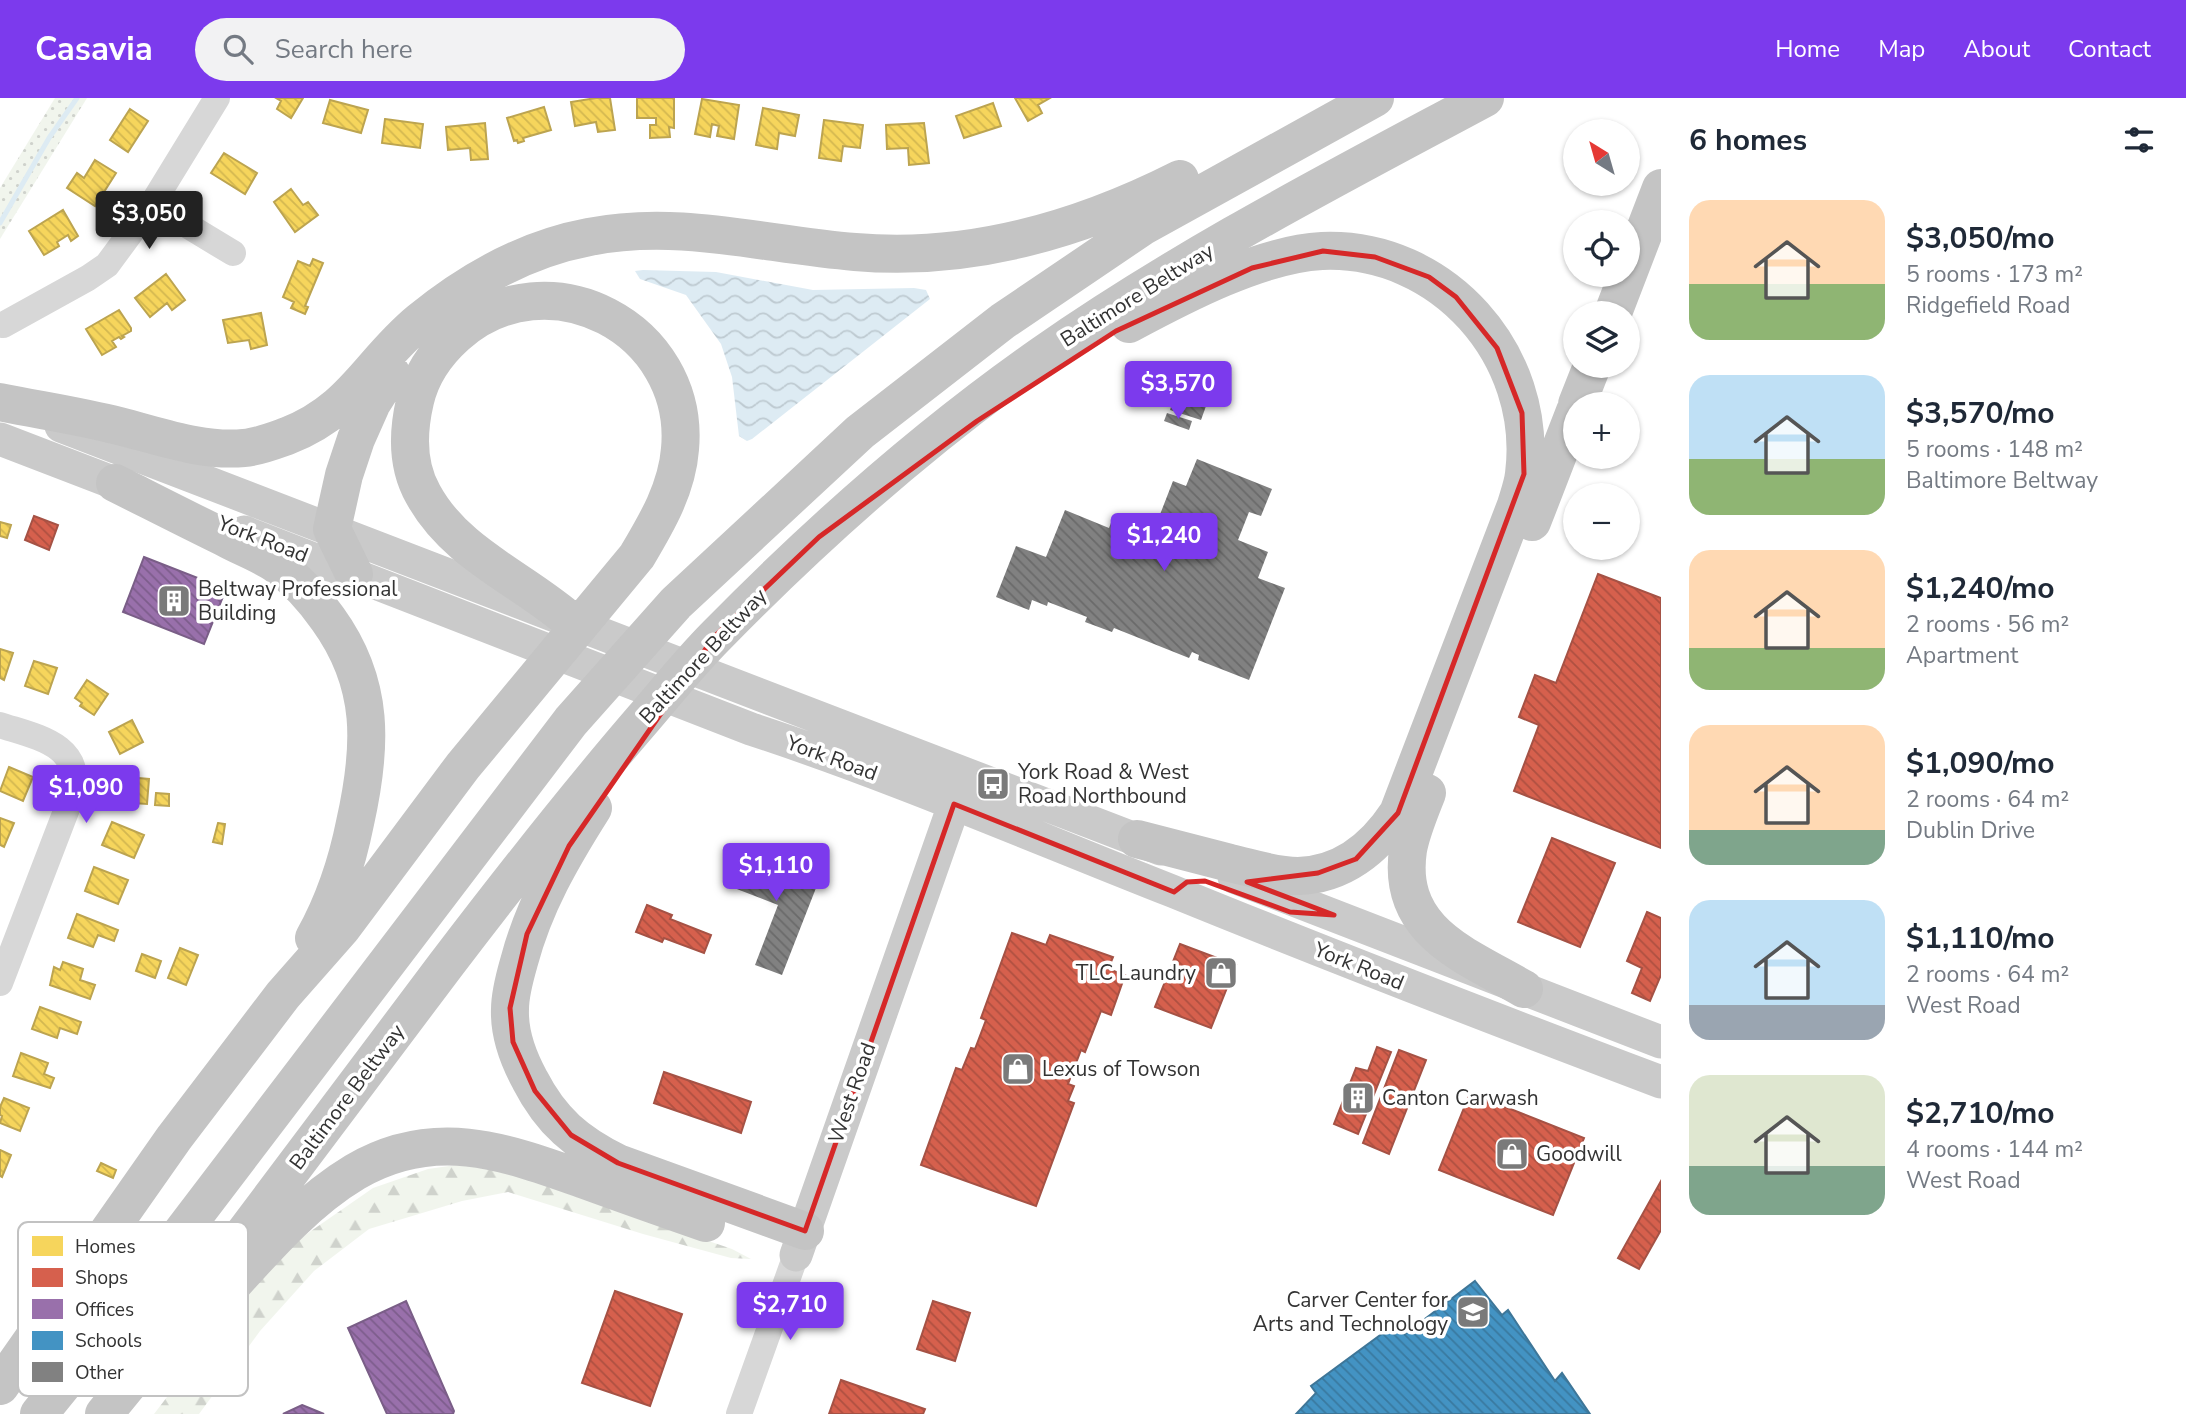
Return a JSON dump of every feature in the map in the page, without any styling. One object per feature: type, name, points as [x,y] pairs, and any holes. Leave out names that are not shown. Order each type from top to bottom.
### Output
[{"type":"highway","points":[[0,402],[198,444],[244,448],[271,442],[324,419],[343,404],[418,323],[468,285],[547,246],[591,236],[637,231],[735,235],[856,253],[908,254],[998,245],[1054,231],[1122,206],[1352,98]]},
{"type":"highway","points":[[189,1222],[570,721],[676,603],[860,432],[1003,321],[1142,227],[1375,98]]},
{"type":"highway","name":"Baltimore Beltway","points":[[248,1228],[535,847],[714,637],[819,537],[968,411],[1099,316],[1258,220],[1485,98]]},
{"type":"highway","points":[[1618,301],[1661,188]]},
{"type":"highway","points":[[819,537],[977,421],[1116,331],[1205,286],[1286,255],[1323,251],[1375,257],[1404,265],[1429,277],[1456,297],[1479,321],[1513,378],[1522,413],[1524,474],[1516,505],[1398,813],[1371,848],[1356,859],[1318,873],[1298,876],[1273,873],[1137,839]]},
{"type":"highway","points":[[354,574],[332,529],[344,475],[356,439],[372,404],[395,366],[424,328],[468,285]]},
{"type":"highway","points":[[115,1222],[174,1138],[282,995],[342,928],[463,766],[636,556],[656,524],[672,489],[680,451],[681,421],[674,393],[663,369],[650,351],[633,332],[588,306],[561,301],[529,301],[486,314],[465,327],[441,348],[428,366],[417,392],[409,439],[413,468],[421,492],[437,516],[460,541],[556,614]]},
{"type":"highway","points":[[1524,989],[1443,941],[1424,923],[1413,906],[1408,889],[1408,849],[1424,800],[1563,442]]},
{"type":"highway","points":[[115,483],[275,564],[321,608],[354,661],[363,694],[367,726],[366,762],[360,802],[350,848],[336,891],[318,932],[282,995]]},
{"type":"highway","points":[[714,637],[597,803],[543,893],[527,934],[515,977],[510,1008],[513,1042],[535,1091],[551,1114],[571,1135],[593,1151],[800,1243]]},
{"type":"highway","points":[[248,1268],[296,1219],[355,1172],[389,1156],[418,1148],[446,1145],[515,1155],[800,1243]]},
{"type":"highway","points":[[0,1386],[18,1360]]},
{"type":"highway","points":[[39,1414],[54,1396]]},
{"type":"highway","name":"Baltimore Beltway","points":[[104,1414],[119,1396]]},
{"type":"highway","points":[[123,1414],[139,1396]]},
{"type":"main road","name":"York Road","points":[[0,402],[1661,1042]]},
{"type":"main road","name":"York Road","points":[[0,439],[751,729],[954,804],[1363,969],[1661,1082]]},
{"type":"main road","name":"West Road","points":[[800,1243],[965,773]]},
{"type":"main road","points":[[1174,892],[1187,882],[1205,881],[1290,912],[1334,915]]},
{"type":"street","points":[[4,325],[107,265],[152,204],[217,98]]},
{"type":"street","points":[[152,204],[233,253]]},
{"type":"street","points":[[0,725],[47,741],[60,750],[73,767],[76,778],[73,793],[0,983]]},
{"type":"street","name":"West Road","points":[[739,1414],[800,1243]]},
{"type":"highlighted area","points":[[1323,251],[1375,257],[1429,277],[1456,297],[1497,348],[1522,413],[1524,474],[1398,813],[1356,859],[1318,873],[1247,882],[1334,915],[1290,912],[1205,881],[1187,882],[1174,892],[954,804],[805,1231],[618,1163],[571,1135],[535,1091],[513,1042],[510,1008],[527,934],[569,846],[714,637],[819,537],[977,421],[1116,331],[1252,268]]},
{"type":"green space","points":[[55,98],[87,98],[0,239],[0,188]]},
{"type":"green space","points":[[477,1162],[732,1249],[751,1259],[731,1258],[643,1234],[508,1192],[462,1201],[369,1229],[314,1271],[248,1347],[248,1291],[275,1256],[373,1188],[428,1169]]},
{"type":"green space","points":[[168,1396],[212,1396],[199,1414],[154,1414]]},
{"type":"water","points":[[635,271],[716,272],[813,290],[914,288],[926,290],[930,299],[747,441],[739,436],[732,377],[721,344],[686,295],[640,279]]},
{"type":"building: Homes","points":[[276,98],[303,98],[291,118],[277,109],[281,101]]},
{"type":"building: Homes","points":[[610,98],[615,130],[598,132],[596,122],[575,126],[571,102]]},
{"type":"building: Homes","points":[[637,98],[674,98],[674,128],[669,127],[670,137],[650,138],[650,125],[656,125],[656,118],[637,118]]},
{"type":"building: Homes","points":[[1015,98],[1050,98],[1038,105],[1042,113],[1028,121]]},
{"type":"building: Homes","points":[[702,99],[739,105],[734,139],[717,136],[719,126],[712,124],[710,137],[695,134]]},
{"type":"building: Homes","points":[[330,100],[368,110],[361,133],[323,123]]},
{"type":"building: Homes","points":[[993,103],[1001,126],[964,138],[956,116]]},
{"type":"building: Homes","points":[[544,107],[551,130],[523,138],[524,141],[518,143],[517,140],[514,141],[507,118]]},
{"type":"building: Homes","points":[[763,108],[799,115],[795,136],[779,133],[777,149],[756,145]]},
{"type":"building: Homes","points":[[130,109],[148,121],[128,152],[110,140]]},
{"type":"building: Homes","points":[[385,119],[423,124],[420,148],[382,143]]},
{"type":"building: Homes","points":[[824,120],[863,125],[860,148],[843,146],[841,161],[819,158]]},
{"type":"building: Homes","points":[[485,123],[488,159],[471,160],[470,148],[448,150],[446,127]]},
{"type":"building: Homes","points":[[924,123],[929,163],[909,165],[908,148],[887,149],[886,125]]},
{"type":"building: Homes","points":[[224,153],[257,173],[245,194],[211,173]]},
{"type":"building: Homes","points":[[95,160],[116,173],[95,206],[67,188],[77,173],[84,178]]},
{"type":"building: Homes","points":[[291,189],[303,205],[308,202],[318,215],[295,232],[274,202]]},
{"type":"building: Homes","points":[[63,210],[78,236],[71,241],[68,235],[57,242],[59,246],[44,255],[29,231]]},
{"type":"building: Homes","points":[[313,259],[323,263],[305,306],[308,307],[305,314],[291,308],[294,302],[283,297],[298,261],[310,266]]},
{"type":"building: Homes","points":[[166,274],[185,300],[172,310],[167,303],[150,317],[135,298]]},
{"type":"building: Homes","points":[[119,310],[131,331],[121,339],[119,337],[112,341],[116,347],[102,355],[86,329]]},
{"type":"building: Homes","points":[[261,313],[267,345],[251,349],[249,340],[228,343],[223,320]]},
{"type":"building: Homes","points":[[0,522],[11,525],[7,538],[0,536]]},
{"type":"building: Homes","points":[[0,649],[13,653],[4,680],[0,678]]},
{"type":"building: Homes","points":[[34,661],[57,668],[48,694],[25,686]]},
{"type":"building: Homes","points":[[87,680],[108,694],[94,715],[80,706],[82,703],[75,698]]},
{"type":"building: Homes","points":[[132,720],[143,742],[120,754],[109,732]]},
{"type":"building: Homes","points":[[9,767],[33,777],[23,801],[0,791]]},
{"type":"building: Homes","points":[[126,777],[149,779],[147,804],[119,802],[120,785],[126,785]]},
{"type":"building: Homes","points":[[156,793],[169,794],[169,806],[155,805]]},
{"type":"building: Homes","points":[[0,818],[14,823],[4,847],[0,845]]},
{"type":"building: Homes","points":[[112,822],[144,835],[134,858],[102,845]]},
{"type":"building: Homes","points":[[218,823],[225,824],[222,844],[213,842]]},
{"type":"building: Homes","points":[[94,867],[128,880],[118,904],[85,891]]},
{"type":"building: Homes","points":[[77,914],[118,930],[114,941],[98,935],[93,947],[68,938]]},
{"type":"building: Homes","points":[[180,948],[198,955],[186,985],[168,978]]},
{"type":"building: Homes","points":[[142,954],[161,961],[155,978],[136,971]]},
{"type":"building: Homes","points":[[63,962],[83,969],[80,980],[95,985],[90,999],[50,985],[54,967],[60,970]]},
{"type":"building: Homes","points":[[40,1007],[81,1022],[77,1034],[60,1028],[57,1038],[32,1029]]},
{"type":"building: Homes","points":[[21,1053],[48,1063],[44,1074],[54,1078],[50,1088],[13,1076]]},
{"type":"building: Homes","points":[[4,1098],[29,1108],[20,1131],[0,1123],[0,1107]]},
{"type":"building: Homes","points":[[0,1150],[11,1155],[2,1177],[0,1176]]},
{"type":"building: Homes","points":[[101,1163],[116,1170],[113,1178],[97,1171]]},
{"type":"building: Shops","points":[[34,516],[58,525],[49,550],[25,540]]},
{"type":"building: Shops","points":[[1598,574],[1661,598],[1661,848],[1514,791],[1539,725],[1519,717],[1535,675],[1556,683]]},
{"type":"building: Shops","points":[[1552,838],[1615,863],[1580,947],[1518,922]]},
{"type":"building: Shops","points":[[647,905],[672,915],[670,919],[711,935],[704,953],[664,938],[662,942],[636,932]]},
{"type":"building: Shops","points":[[1647,912],[1661,918],[1661,975],[1650,1001],[1632,993],[1642,968],[1627,961]]},
{"type":"building: Shops","name":"Lexus of Towson","points":[[1012,933],[1046,945],[1050,935],[1113,957],[1108,969],[1125,975],[1111,1015],[1101,1011],[1085,1052],[1081,1050],[1068,1084],[1074,1086],[1068,1101],[1074,1103],[1036,1206],[921,1165],[956,1068],[962,1070],[971,1048],[975,1049],[986,1020],[981,1018]]},
{"type":"building: Shops","points":[[1180,944],[1236,965],[1211,1028],[1155,1007]]},
{"type":"building: Shops","name":"Canton Carwash","points":[[1377,1047],[1391,1052],[1358,1134],[1334,1124],[1356,1068],[1368,1071]]},
{"type":"building: Shops","points":[[1399,1050],[1426,1060],[1389,1154],[1363,1143]]},
{"type":"building: Shops","points":[[664,1072],[751,1102],[741,1133],[654,1103]]},
{"type":"building: Shops","name":"Goodwill","points":[[1470,1093],[1584,1138],[1553,1215],[1439,1170]]},
{"type":"building: Shops","points":[[1661,1181],[1661,1230],[1639,1269],[1618,1258]]},
{"type":"building: Shops","points":[[615,1291],[682,1314],[650,1406],[582,1383]]},
{"type":"building: Shops","points":[[933,1301],[970,1313],[955,1361],[917,1349]]},
{"type":"building: Shops","points":[[841,1380],[925,1409],[923,1414],[829,1414]]},
{"type":"building: Offices","name":"Beltway Professional Building","points":[[144,557],[226,589],[204,644],[123,612]]},
{"type":"building: Offices","points":[[406,1301],[453,1414],[387,1414],[348,1328]]},
{"type":"building: Offices","points":[[302,1405],[324,1414],[283,1414]]},
{"type":"building: Schools","points":[[1475,1281],[1502,1315],[1508,1310],[1555,1381],[1562,1373],[1590,1414],[1296,1414],[1316,1393],[1311,1386],[1398,1322],[1405,1334]]},
{"type":"building: Other","points":[[1183,371],[1215,381],[1201,420],[1170,410]]},
{"type":"building: Other","points":[[1167,413],[1192,421],[1189,430],[1164,421]]},
{"type":"building: Other","points":[[1197,459],[1272,489],[1261,516],[1249,512],[1238,540],[1268,552],[1258,578],[1285,588],[1249,680],[1198,660],[1199,655],[1192,652],[1189,658],[1114,628],[1112,632],[1085,622],[1087,617],[1048,602],[1047,606],[1032,600],[1029,610],[996,597],[1016,546],[1046,557],[1065,510],[1109,528],[1114,515],[1154,530],[1173,481],[1186,486]]},
{"type":"building: Other","points":[[771,844],[796,854],[787,877],[816,888],[782,975],[755,965],[778,905],[729,886],[740,859],[762,867]]},
{"type":"waterway","points":[[0,223],[49,138],[77,98]]},
{"type":"place","name":"Beltway Professional Building","points":[[174,601]]},
{"type":"place","name":"York Road & West Road Northbound","points":[[993,784]]},
{"type":"place","name":"TLC Laundry","points":[[1221,973]]},
{"type":"place","name":"Lexus of Towson","points":[[1018,1069]]},
{"type":"place","name":"Canton Carwash","points":[[1358,1098]]},
{"type":"place","name":"Goodwill","points":[[1512,1154]]},
{"type":"place","name":"Carver Center for Arts and Technology","points":[[1473,1312]]}]
